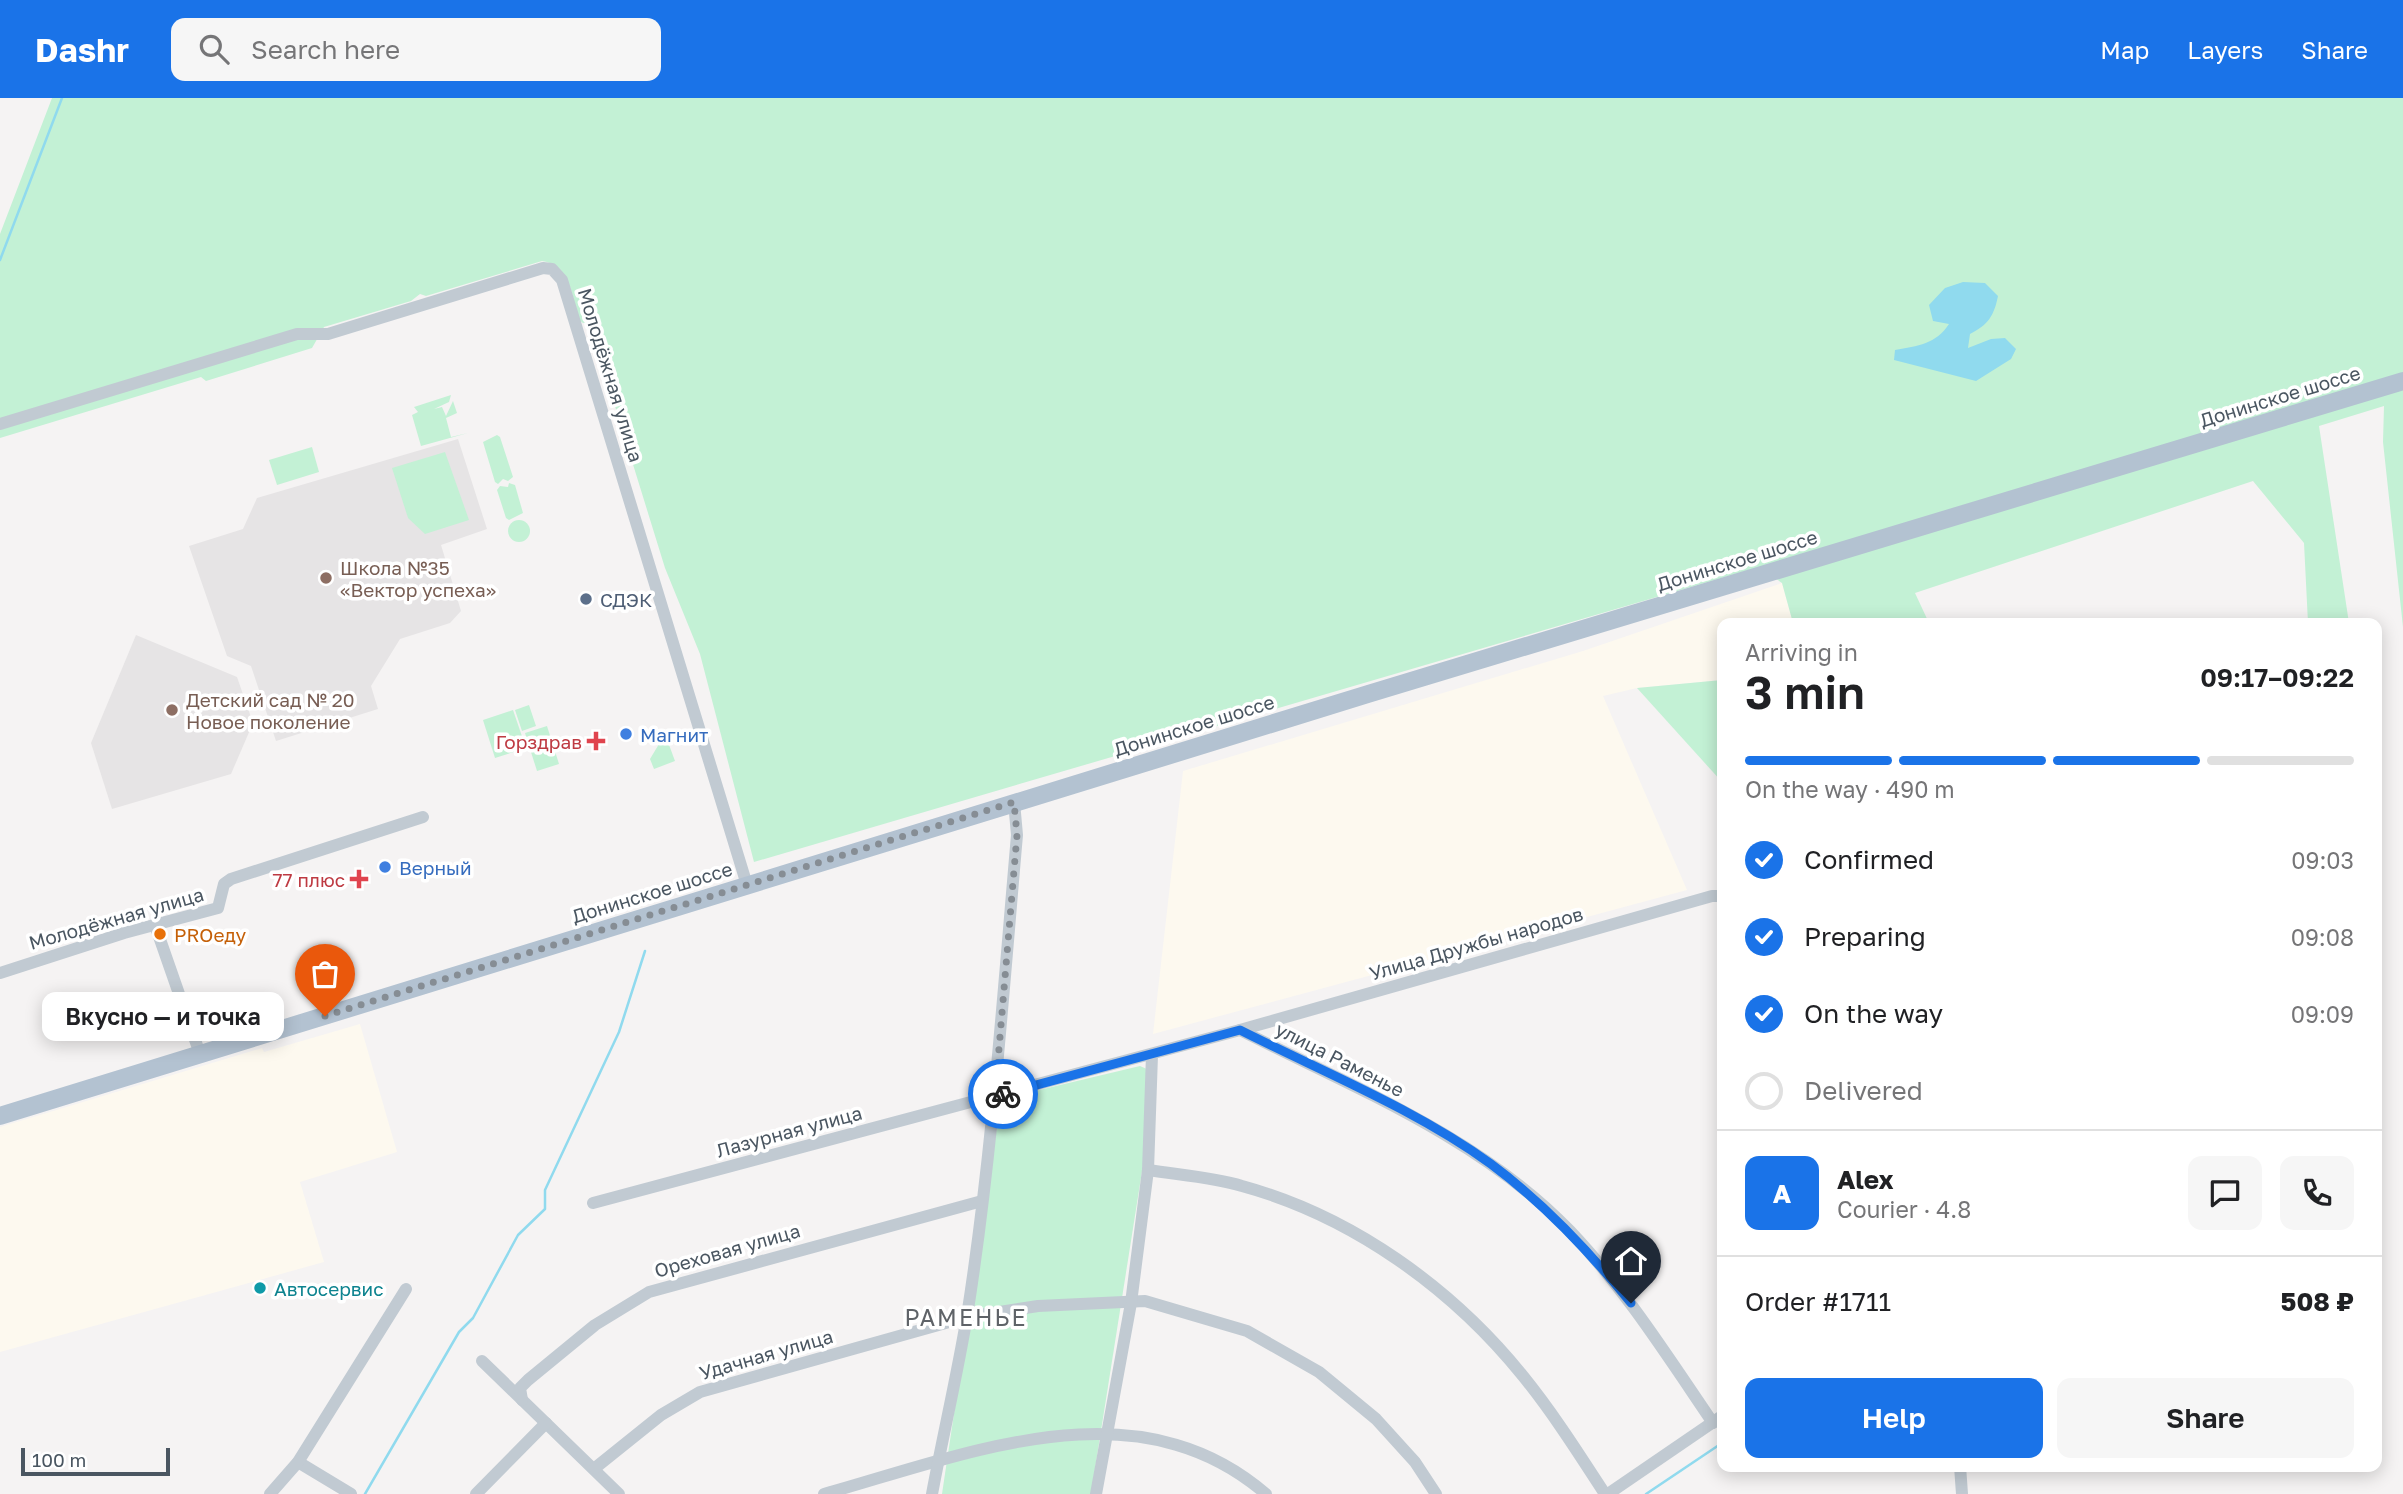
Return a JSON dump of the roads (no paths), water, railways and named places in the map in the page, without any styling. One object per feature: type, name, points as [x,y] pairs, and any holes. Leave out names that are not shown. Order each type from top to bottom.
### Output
[{"type":"main road","name":"Донинское шоссе","points":[[0,1116],[1014,802],[2403,381]]},
{"type":"street","name":"Молодёжная улица","points":[[0,424],[297,334],[328,334],[542,268],[552,269],[562,280],[747,885]]},
{"type":"street","points":[[932,1494],[967,1317],[995,1096],[1017,835],[1014,802]]},
{"type":"street","name":"Молодёжная улица","points":[[0,972],[218,908],[224,884],[231,879],[423,817]]},
{"type":"street","name":"Улица Дружбы народов","points":[[1240,1030],[1717,896]]},
{"type":"street","points":[[155,925],[200,1054]]},
{"type":"street","points":[[995,1096],[1240,1030]]},
{"type":"street","name":"улица Раменье","points":[[1240,1030],[1446,1136],[1489,1163],[1528,1194],[1569,1230],[1631,1303],[1717,1420]]},
{"type":"street","points":[[1096,1494],[1131,1303],[1148,1170],[1152,1055]]},
{"type":"street","name":"Лазурная улица","points":[[593,1203],[995,1096]]},
{"type":"street","points":[[1148,1170],[1241,1185],[1299,1206],[1371,1243],[1415,1272],[1479,1328],[1524,1376],[1606,1494],[1717,1420]]},
{"type":"street","name":"Ореховая улица","points":[[522,1400],[520,1388],[528,1380],[595,1325],[649,1292],[982,1201]]},
{"type":"street","points":[[270,1494],[298,1462],[406,1289]]},
{"type":"street","name":"Удачная улица","points":[[595,1468],[661,1415],[700,1392],[967,1317],[1038,1306],[1145,1301],[1247,1331],[1320,1372],[1376,1419],[1415,1462],[1436,1494]]},
{"type":"street","points":[[482,1361],[619,1494]]},
{"type":"street","points":[[476,1494],[546,1423]]},
{"type":"street","points":[[824,1494],[939,1461],[1045,1437],[1107,1432],[1157,1439],[1186,1448],[1223,1464],[1266,1494]]},
{"type":"street","points":[[298,1462],[351,1494]]},
{"type":"street","points":[[1960,1472],[1962,1494]]},
{"type":"water","points":[[1963,282],[1985,283],[1998,296],[1989,319],[1970,334],[1968,348],[1991,339],[2005,338],[2016,349],[2011,359],[1976,381],[1894,360],[1895,350],[1926,343],[1944,331],[1949,324],[1933,321],[1929,305],[1945,288]]},
{"type":"waterway","points":[[0,260],[62,98]]},
{"type":"waterway","points":[[365,1494],[459,1332],[473,1318],[518,1235],[545,1209],[545,1190],[619,1032],[645,951]]},
{"type":"waterway","points":[[1646,1494],[1717,1446]]},
{"type":"place","name":"Школа №35 «Вектор успеха»","points":[[326,578]]},
{"type":"place","name":"СДЭК","points":[[586,599]]},
{"type":"place","name":"Детский сад № 20 Новое поколение","points":[[172,710]]},
{"type":"place","name":"Магнит","points":[[626,734]]},
{"type":"place","name":"Горздрав","points":[[596,741]]},
{"type":"place","name":"Верный","points":[[385,867]]},
{"type":"place","name":"77 плюс","points":[[359,879]]},
{"type":"place","name":"PROеду","points":[[160,934]]},
{"type":"place","name":"Вкусно — и точка","points":[[325,1016]]},
{"type":"place","name":"Автосервис","points":[[260,1288]]},
{"type":"district","name":"РАМЕНЬЕ","points":[[966,1317]]}]
